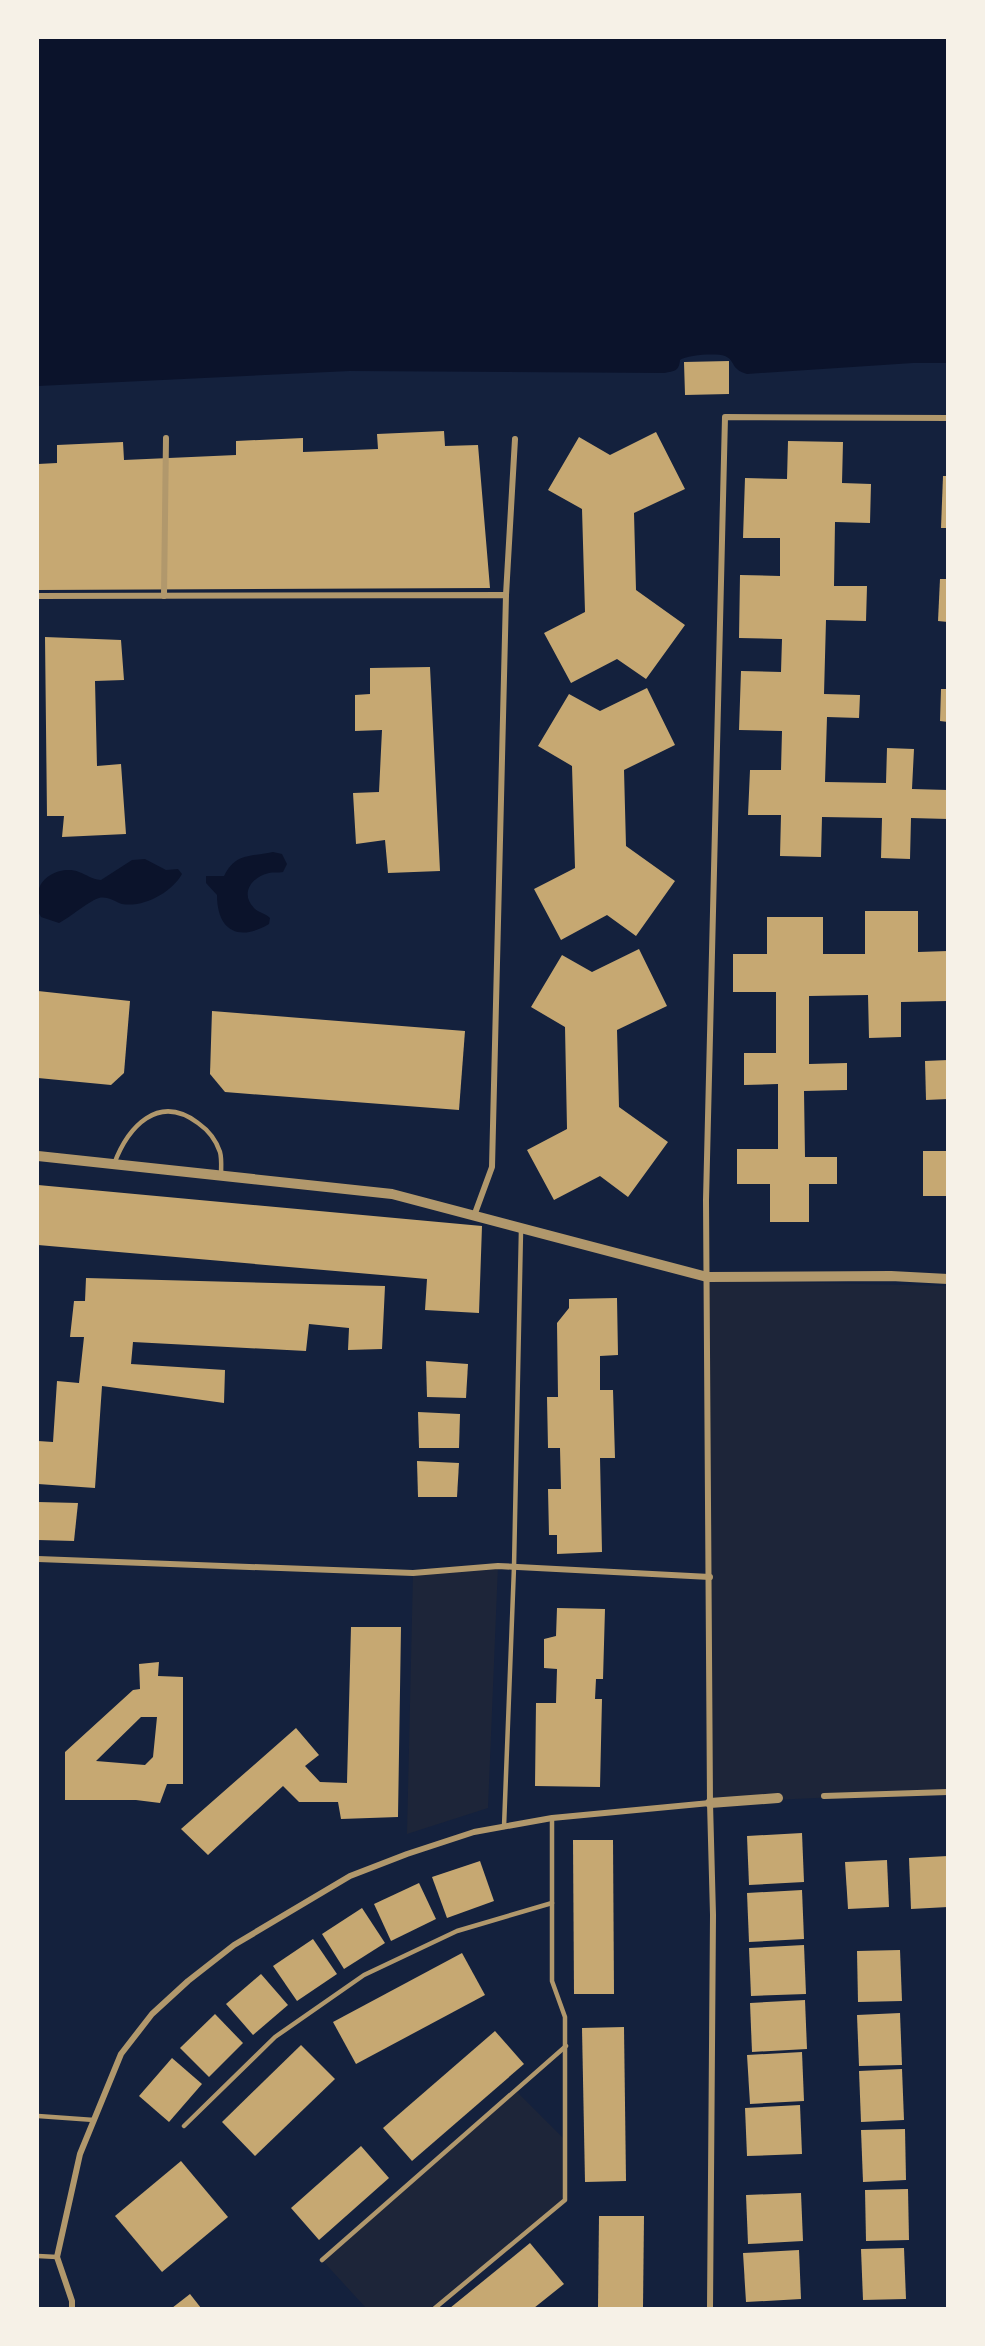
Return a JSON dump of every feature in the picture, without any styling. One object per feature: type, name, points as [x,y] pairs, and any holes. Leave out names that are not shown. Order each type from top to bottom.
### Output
[{"type":"street","points":[[710,2308],[713,1927],[710,1803],[706,1177],[725,417],[948,418]]},
{"type":"street","points":[[164,596],[166,438]]},
{"type":"street","points":[[474,1216],[492,1167],[506,595],[515,439]]},
{"type":"street","points":[[38,596],[506,595]]},
{"type":"street","points":[[38,1156],[392,1194],[706,1277],[891,1276],[948,1279]]},
{"type":"street","points":[[38,1559],[413,1573],[498,1566],[710,1577]]},
{"type":"street","points":[[824,1796],[948,1792]]},
{"type":"street","points":[[72,2308],[72,2301],[57,2257],[80,2154],[121,2054],[152,2014],[188,1980],[234,1946],[350,1876],[474,1832],[552,1818],[778,1798]]},
{"type":"lane","points":[[114,1164],[122,1145],[137,1125],[154,1114],[168,1110],[188,1115],[209,1131],[220,1152],[221,1176]]},
{"type":"lane","points":[[504,1827],[514,1567],[521,1228]]},
{"type":"lane","points":[[435,2308],[565,2200],[566,2017],[552,1981],[552,1818]]},
{"type":"lane","points":[[184,2126],[275,2037],[364,1975],[457,1931],[552,1903]]},
{"type":"lane","points":[[322,2260],[566,2046]]},
{"type":"lane","points":[[38,2116],[94,2120]]},
{"type":"lane","points":[[38,2256],[57,2257]]},
{"type":"shaded area","points":[[38,38],[947,38],[947,363],[913,363],[747,374],[738,370],[725,356],[709,355],[684,358],[680,360],[676,370],[664,373],[350,371],[38,386]]},
{"type":"shaded area","points":[[273,852],[282,854],[287,864],[283,872],[269,873],[257,878],[248,892],[250,903],[256,910],[270,918],[269,924],[248,932],[232,930],[221,917],[217,895],[206,883],[206,876],[224,876],[239,859]]},
{"type":"shaded area","points":[[145,859],[166,870],[178,869],[182,874],[172,887],[139,904],[122,904],[99,898],[59,923],[41,917],[39,914],[38,892],[41,884],[50,875],[73,870],[101,880],[132,860]]},
{"type":"shaded area","points":[[706,1280],[947,1286],[947,1792],[710,1803]]},
{"type":"shaded area","points":[[498,1566],[488,1808],[407,1834],[413,1573]]},
{"type":"shaded area","points":[[515,2090],[565,2140],[565,2200],[435,2308],[366,2308],[322,2260]]},
{"type":"building","points":[[729,361],[729,394],[685,395],[684,362]]},
{"type":"building","points":[[444,431],[445,446],[478,445],[490,588],[38,590],[38,464],[57,463],[57,445],[123,442],[124,460],[236,455],[236,441],[303,438],[303,452],[378,449],[377,434]]},
{"type":"building","points":[[656,432],[685,489],[634,513],[636,590],[685,625],[646,679],[617,659],[571,683],[544,633],[585,612],[582,509],[548,490],[579,437],[610,455]]},
{"type":"building","points":[[788,441],[843,442],[842,483],[871,484],[870,523],[835,522],[834,586],[867,586],[866,621],[826,620],[824,694],[860,695],[859,718],[827,717],[825,782],[886,783],[887,748],[914,749],[912,789],[948,790],[948,819],[911,818],[910,859],[881,858],[882,818],[822,817],[821,857],[780,856],[781,815],[748,815],[750,770],[781,770],[782,731],[739,730],[741,671],[781,672],[782,639],[739,638],[740,575],[780,576],[780,538],[743,538],[745,478],[787,479]]},
{"type":"building","points":[[943,476],[948,476],[948,528],[941,528]]},
{"type":"building","points":[[940,579],[948,579],[948,622],[938,621]]},
{"type":"building","points":[[45,637],[121,640],[124,680],[95,681],[97,766],[121,764],[126,834],[62,837],[64,816],[47,816]]},
{"type":"building","points":[[430,667],[440,871],[388,873],[385,840],[356,844],[353,793],[379,792],[382,730],[355,731],[355,695],[370,694],[370,668]]},
{"type":"building","points":[[647,688],[675,745],[624,770],[626,846],[675,881],[636,936],[607,915],[561,940],[534,889],[575,868],[572,766],[538,746],[569,694],[600,711]]},
{"type":"building","points":[[941,689],[948,689],[948,722],[940,721]]},
{"type":"building","points":[[865,911],[918,911],[918,952],[948,951],[948,1001],[901,1002],[901,1037],[869,1038],[868,995],[809,996],[809,1064],[847,1063],[847,1090],[804,1091],[805,1157],[837,1157],[837,1184],[809,1184],[809,1222],[770,1222],[770,1184],[737,1184],[737,1149],[778,1149],[778,1084],[744,1085],[744,1053],[776,1053],[776,992],[733,992],[733,954],[767,954],[767,917],[823,917],[823,954],[865,954]]},
{"type":"building","points":[[639,949],[667,1006],[617,1030],[619,1107],[668,1142],[628,1197],[600,1176],[554,1200],[527,1150],[567,1129],[565,1027],[531,1007],[562,955],[592,972]]},
{"type":"building","points":[[38,991],[130,1001],[124,1073],[111,1085],[38,1078]]},
{"type":"building","points":[[212,1011],[465,1031],[459,1110],[225,1092],[210,1074]]},
{"type":"building","points":[[948,1060],[948,1099],[926,1100],[925,1061]]},
{"type":"building","points":[[923,1151],[948,1151],[948,1196],[923,1196]]},
{"type":"building","points":[[38,1185],[482,1226],[479,1313],[425,1310],[427,1279],[38,1245]]},
{"type":"building","points":[[86,1278],[385,1286],[382,1349],[348,1350],[349,1328],[309,1324],[306,1351],[133,1342],[131,1364],[225,1370],[224,1403],[102,1386],[95,1488],[38,1484],[38,1441],[53,1442],[57,1381],[79,1383],[84,1337],[70,1337],[74,1301],[85,1301]]},
{"type":"building","points":[[617,1298],[618,1355],[600,1356],[600,1390],[613,1390],[615,1458],[600,1458],[602,1552],[557,1554],[557,1535],[549,1535],[548,1489],[561,1489],[560,1448],[548,1448],[547,1397],[558,1397],[557,1323],[569,1308],[569,1299]]},
{"type":"building","points":[[426,1361],[468,1364],[466,1398],[427,1397]]},
{"type":"building","points":[[418,1412],[460,1414],[459,1448],[419,1448]]},
{"type":"building","points":[[417,1461],[459,1463],[457,1497],[418,1497]]},
{"type":"building","points":[[38,1502],[78,1503],[74,1541],[38,1540]]},
{"type":"building","points":[[557,1608],[605,1609],[603,1679],[596,1679],[595,1699],[602,1699],[600,1787],[535,1786],[536,1703],[556,1703],[557,1669],[544,1668],[544,1639],[556,1636]]},
{"type":"building","points":[[351,1627],[401,1627],[398,1817],[341,1819],[338,1802],[299,1802],[283,1786],[208,1855],[181,1829],[296,1728],[319,1755],[305,1766],[320,1782],[347,1783]]},
{"type":"building","points":[[159,1662],[158,1676],[183,1677],[183,1784],[167,1784],[160,1803],[136,1800],[65,1800],[65,1752],[133,1690],[140,1689],[139,1664]],"holes":[[[141,1717],[157,1717],[153,1757],[145,1765],[96,1761]]]},
{"type":"building","points":[[802,1833],[804,1882],[749,1885],[747,1836]]},
{"type":"building","points":[[573,1840],[613,1840],[614,1994],[574,1994]]},
{"type":"building","points":[[948,1856],[948,1907],[911,1909],[909,1858]]},
{"type":"building","points":[[887,1860],[889,1907],[848,1909],[845,1862]]},
{"type":"building","points":[[480,1861],[494,1901],[447,1918],[432,1877]]},
{"type":"building","points":[[419,1883],[436,1919],[391,1941],[374,1904]]},
{"type":"building","points":[[802,1890],[804,1939],[749,1942],[747,1893]]},
{"type":"building","points":[[362,1908],[385,1943],[344,1969],[322,1934]]},
{"type":"building","points":[[313,1939],[337,1974],[297,2001],[273,1966]]},
{"type":"building","points":[[804,1945],[806,1994],[751,1996],[749,1948]]},
{"type":"building","points":[[900,1950],[902,2001],[858,2002],[857,1951]]},
{"type":"building","points":[[462,1953],[485,1995],[356,2064],[333,2022]]},
{"type":"building","points":[[261,1974],[288,2005],[253,2035],[226,2004]]},
{"type":"building","points":[[805,2000],[807,2049],[752,2052],[750,2003]]},
{"type":"building","points":[[900,2013],[902,2065],[859,2066],[857,2015]]},
{"type":"building","points":[[215,2014],[243,2043],[209,2077],[180,2048]]},
{"type":"building","points":[[624,2027],[626,2181],[585,2182],[582,2028]]},
{"type":"building","points":[[495,2031],[524,2064],[412,2161],[383,2128]]},
{"type":"building","points":[[301,2045],[335,2079],[255,2156],[222,2122]]},
{"type":"building","points":[[802,2052],[804,2101],[750,2104],[747,2055]]},
{"type":"building","points":[[172,2058],[202,2084],[169,2122],[139,2096]]},
{"type":"building","points":[[902,2069],[904,2120],[861,2122],[859,2071]]},
{"type":"building","points":[[800,2105],[802,2154],[747,2156],[745,2108]]},
{"type":"building","points":[[905,2129],[906,2180],[863,2182],[861,2130]]},
{"type":"building","points":[[361,2146],[389,2178],[319,2240],[291,2208]]},
{"type":"building","points":[[181,2161],[228,2217],[162,2272],[115,2216]]},
{"type":"building","points":[[908,2189],[909,2240],[866,2241],[865,2190]]},
{"type":"building","points":[[801,2193],[803,2241],[748,2244],[746,2195]]},
{"type":"building","points":[[599,2216],[644,2216],[643,2308],[598,2308]]},
{"type":"building","points":[[530,2243],[564,2284],[534,2308],[450,2308]]},
{"type":"building","points":[[904,2248],[906,2299],[863,2300],[861,2249]]},
{"type":"building","points":[[799,2250],[801,2299],[746,2302],[743,2253]]},
{"type":"building","points":[[190,2294],[201,2308],[172,2308]]}]
